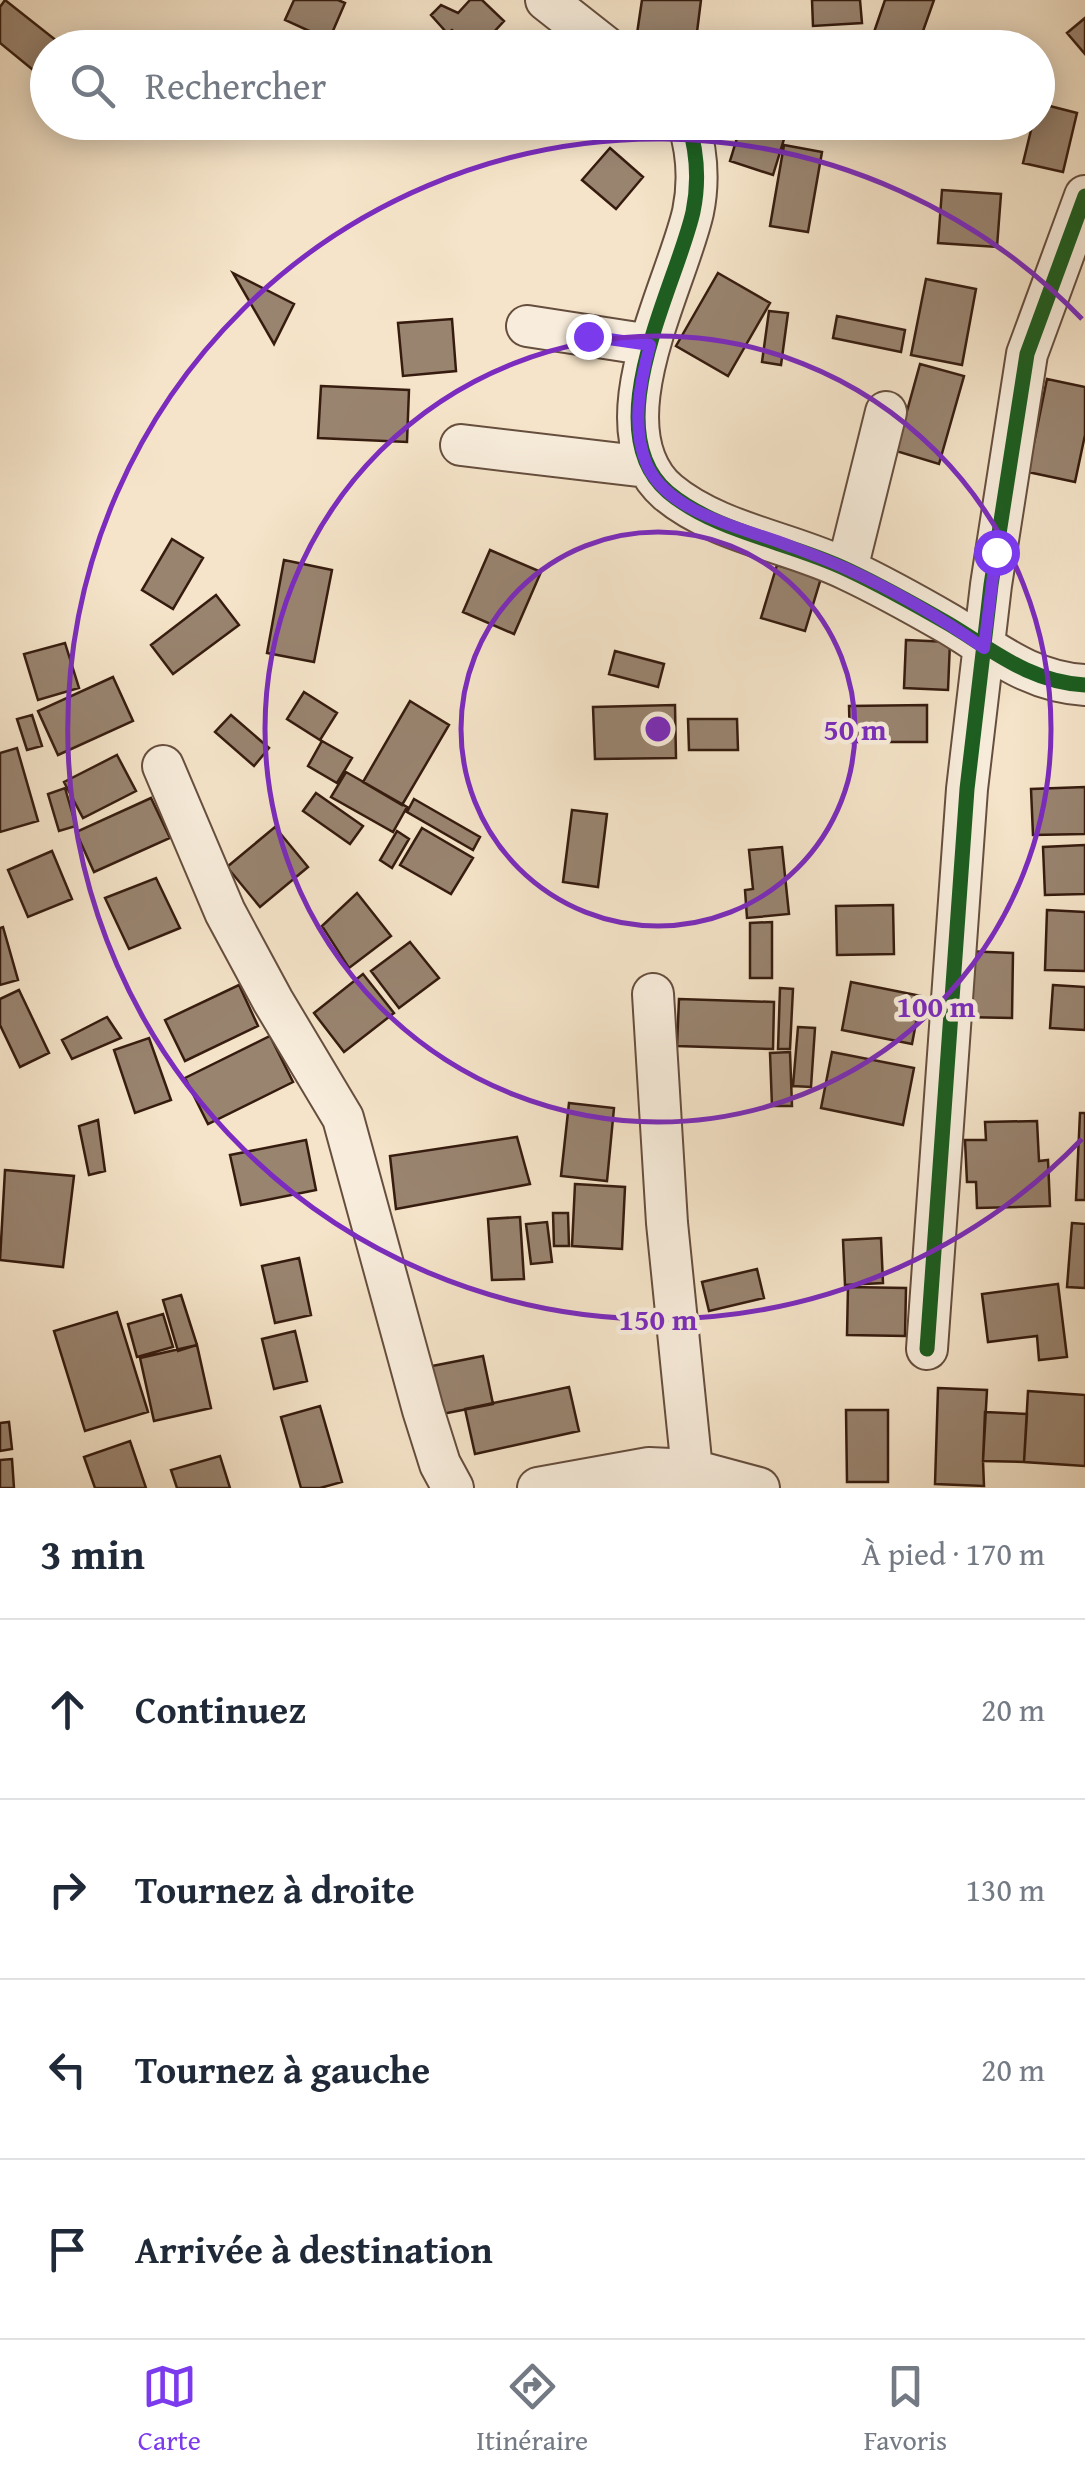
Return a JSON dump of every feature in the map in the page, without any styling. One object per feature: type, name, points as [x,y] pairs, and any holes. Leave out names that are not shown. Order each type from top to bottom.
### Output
[{"type":"street","points":[[546,0],[585,30]]},
{"type":"street","points":[[693,140],[697,172],[693,211],[640,383],[639,424],[648,467],[666,490],[704,515],[847,569],[1036,676],[1085,685]]},
{"type":"street","points":[[927,1348],[967,789],[991,585],[1027,354],[1085,196]]},
{"type":"street","points":[[527,326],[650,345]]},
{"type":"street","points":[[847,569],[886,412]]},
{"type":"street","points":[[460,445],[648,467]]},
{"type":"street","points":[[163,766],[225,912],[342,1118],[423,1410],[452,1488]]},
{"type":"street","points":[[653,994],[666,1223],[692,1470]]},
{"type":"street","points":[[538,1488],[649,1468],[692,1470],[759,1488]]},
{"type":"building","points":[[5,0],[43,30],[30,30],[30,67],[0,43],[0,7]]},
{"type":"building","points":[[294,0],[345,3],[333,30],[307,30],[285,20]]},
{"type":"building","points":[[470,0],[482,0],[504,21],[496,30],[444,30],[431,15],[441,5],[458,13]]},
{"type":"building","points":[[642,0],[701,0],[697,30],[638,30]]},
{"type":"building","points":[[812,0],[860,0],[862,23],[813,26]]},
{"type":"building","points":[[885,0],[934,0],[923,30],[875,30]]},
{"type":"building","points":[[1085,18],[1085,54],[1067,33]]},
{"type":"building","points":[[1055,107],[1077,113],[1063,172],[1023,163],[1029,140],[1055,140]]},
{"type":"building","points":[[736,140],[784,140],[773,175],[730,161]]},
{"type":"building","points":[[784,145],[822,152],[808,232],[770,226]]},
{"type":"building","points":[[610,148],[643,177],[616,209],[582,180]]},
{"type":"building","points":[[942,190],[1001,194],[997,247],[938,243]]},
{"type":"building","points":[[233,273],[294,304],[274,344]]},
{"type":"building","points":[[718,273],[770,303],[728,376],[676,346]]},
{"type":"building","points":[[926,279],[976,289],[962,365],[911,355]]},
{"type":"building","points":[[769,311],[788,313],[781,365],[762,362]]},
{"type":"building","points":[[837,316],[905,330],[901,352],[833,338]]},
{"type":"building","points":[[452,319],[456,371],[403,376],[398,323]]},
{"type":"building","points":[[920,364],[964,376],[939,464],[896,451]]},
{"type":"building","points":[[1047,379],[1085,387],[1085,435],[1075,482],[1028,472]]},
{"type":"building","points":[[321,386],[409,390],[407,442],[318,438]]},
{"type":"building","points":[[172,539],[203,558],[173,609],[142,590]]},
{"type":"building","points":[[490,550],[541,572],[514,634],[463,612]]},
{"type":"building","points":[[284,560],[332,570],[314,662],[267,653]]},
{"type":"building","points":[[777,565],[821,578],[805,631],[761,618]]},
{"type":"building","points":[[216,595],[239,625],[173,674],[151,645]]},
{"type":"building","points":[[906,640],[950,642],[948,690],[904,688]]},
{"type":"building","points":[[65,643],[79,688],[38,700],[24,654]]},
{"type":"building","points":[[615,651],[664,664],[658,687],[609,674]]},
{"type":"building","points":[[113,677],[133,721],[58,755],[38,711]]},
{"type":"building","points":[[304,692],[337,713],[320,740],[287,719]]},
{"type":"building","points":[[410,701],[449,725],[402,805],[363,782]]},
{"type":"building","points":[[675,705],[676,758],[595,759],[593,707]]},
{"type":"building","points":[[927,705],[927,742],[850,742],[849,706]]},
{"type":"building","points":[[32,715],[42,746],[27,750],[17,719]]},
{"type":"building","points":[[231,715],[269,748],[254,766],[215,732]]},
{"type":"building","points":[[688,719],[737,719],[738,750],[689,750]]},
{"type":"building","points":[[322,741],[352,758],[337,783],[308,766]]},
{"type":"building","points":[[17,748],[38,821],[0,832],[0,753]]},
{"type":"building","points":[[117,755],[136,791],[83,818],[64,782]]},
{"type":"building","points":[[346,772],[407,807],[393,832],[331,797]]},
{"type":"building","points":[[1085,787],[1085,834],[1033,835],[1031,789]]},
{"type":"building","points":[[65,788],[76,826],[59,831],[48,794]]},
{"type":"building","points":[[316,793],[363,826],[350,844],[303,811]]},
{"type":"building","points":[[151,798],[170,838],[94,872],[76,832]]},
{"type":"building","points":[[414,799],[480,837],[473,850],[407,812]]},
{"type":"building","points":[[572,810],[607,814],[598,887],[563,882]]},
{"type":"building","points":[[275,827],[308,867],[260,907],[227,867]]},
{"type":"building","points":[[422,828],[473,858],[451,894],[400,865]]},
{"type":"building","points":[[397,831],[409,839],[392,868],[380,860]]},
{"type":"building","points":[[1085,845],[1085,894],[1045,895],[1043,847]]},
{"type":"building","points":[[782,847],[789,914],[747,918],[745,890],[753,889],[749,850]]},
{"type":"building","points":[[52,851],[72,899],[28,917],[8,870]]},
{"type":"building","points":[[156,878],[180,928],[129,949],[105,898]]},
{"type":"building","points":[[357,893],[391,936],[349,968],[322,926]]},
{"type":"building","points":[[893,905],[894,954],[837,955],[836,906]]},
{"type":"building","points":[[1047,910],[1085,912],[1085,971],[1045,970]]},
{"type":"building","points":[[772,922],[772,978],[750,978],[750,923]]},
{"type":"building","points":[[3,927],[18,980],[0,985],[0,928]]},
{"type":"building","points":[[410,942],[439,978],[399,1008],[371,971]]},
{"type":"building","points":[[963,951],[1013,953],[1012,1018],[962,1017]]},
{"type":"building","points":[[363,974],[394,1013],[344,1052],[314,1013]]},
{"type":"building","points":[[851,982],[921,996],[912,1044],[842,1030]]},
{"type":"building","points":[[239,985],[258,1026],[185,1061],[165,1020]]},
{"type":"building","points":[[1053,985],[1085,987],[1085,1030],[1050,1028]]},
{"type":"building","points":[[780,988],[793,989],[790,1049],[778,1049]]},
{"type":"building","points":[[19,990],[49,1053],[20,1067],[0,1025],[0,999]]},
{"type":"building","points":[[679,999],[774,1002],[773,1049],[677,1046]]},
{"type":"building","points":[[107,1017],[121,1038],[72,1059],[62,1040]]},
{"type":"building","points":[[798,1027],[815,1028],[811,1087],[793,1086]]},
{"type":"building","points":[[270,1036],[293,1082],[208,1124],[185,1078]]},
{"type":"building","points":[[149,1038],[171,1100],[135,1113],[114,1050]]},
{"type":"building","points":[[790,1052],[792,1106],[772,1106],[770,1053]]},
{"type":"building","points":[[832,1052],[914,1068],[903,1125],[821,1108]]},
{"type":"building","points":[[569,1103],[614,1108],[607,1181],[561,1176]]},
{"type":"building","points":[[1080,1113],[1085,1113],[1085,1200],[1076,1200]]},
{"type":"building","points":[[98,1120],[105,1171],[89,1175],[79,1126]]},
{"type":"building","points":[[1037,1121],[1039,1161],[1048,1160],[1050,1206],[977,1208],[976,1182],[967,1182],[965,1140],[986,1140],[985,1122]]},
{"type":"building","points":[[517,1137],[530,1184],[396,1209],[390,1156]]},
{"type":"building","points":[[306,1140],[316,1190],[241,1205],[230,1155]]},
{"type":"building","points":[[5,1170],[74,1176],[63,1267],[0,1260]]},
{"type":"building","points":[[575,1184],[625,1187],[622,1249],[572,1246]]},
{"type":"building","points":[[553,1213],[568,1213],[569,1246],[554,1246]]},
{"type":"building","points":[[520,1217],[524,1279],[492,1280],[488,1219]]},
{"type":"building","points":[[547,1222],[552,1262],[531,1264],[526,1224]]},
{"type":"building","points":[[1072,1223],[1085,1224],[1085,1288],[1067,1287]]},
{"type":"building","points":[[881,1238],[883,1283],[845,1285],[843,1240]]},
{"type":"building","points":[[299,1258],[311,1315],[275,1323],[262,1266]]},
{"type":"building","points":[[757,1269],[764,1298],[709,1311],[702,1282]]},
{"type":"building","points":[[1058,1284],[1067,1357],[1039,1360],[1037,1336],[988,1342],[982,1294]]},
{"type":"building","points":[[848,1287],[906,1288],[905,1336],[847,1335]]},
{"type":"building","points":[[181,1295],[197,1345],[178,1351],[163,1300]]},
{"type":"building","points":[[117,1312],[148,1412],[85,1431],[54,1331]]},
{"type":"building","points":[[163,1314],[173,1347],[137,1357],[128,1324]]},
{"type":"building","points":[[295,1331],[307,1381],[274,1389],[262,1339]]},
{"type":"building","points":[[197,1345],[211,1408],[154,1421],[140,1358]]},
{"type":"building","points":[[483,1356],[493,1404],[437,1415],[427,1367]]},
{"type":"building","points":[[569,1387],[579,1431],[475,1454],[465,1409]]},
{"type":"building","points":[[938,1388],[987,1390],[984,1486],[935,1484]]},
{"type":"building","points":[[1028,1391],[1085,1395],[1085,1466],[1024,1462]]},
{"type":"building","points":[[320,1406],[342,1482],[301,1488],[281,1417]]},
{"type":"building","points":[[846,1410],[888,1410],[888,1482],[847,1482]]},
{"type":"building","points":[[985,1412],[1027,1414],[1024,1462],[983,1461]]},
{"type":"building","points":[[9,1422],[12,1449],[0,1451],[0,1423]]},
{"type":"building","points":[[130,1441],[146,1488],[95,1488],[84,1457]]},
{"type":"building","points":[[220,1456],[230,1488],[177,1488],[171,1470]]},
{"type":"building","points":[[12,1459],[14,1488],[0,1488],[0,1460]]},
{"type":"cycle path","points":[[692,140],[696,167],[693,212],[658,317],[639,395],[639,432],[647,465],[668,492],[709,518],[848,570],[1030,672],[1085,685]]},
{"type":"cycle path","points":[[927,1349],[967,789],[991,585],[1027,354],[1085,196]]},
{"type":"route","points":[[588,336],[650,345],[640,383],[642,446],[648,467],[666,490],[690,508],[847,569],[984,648],[996,552]]}]
